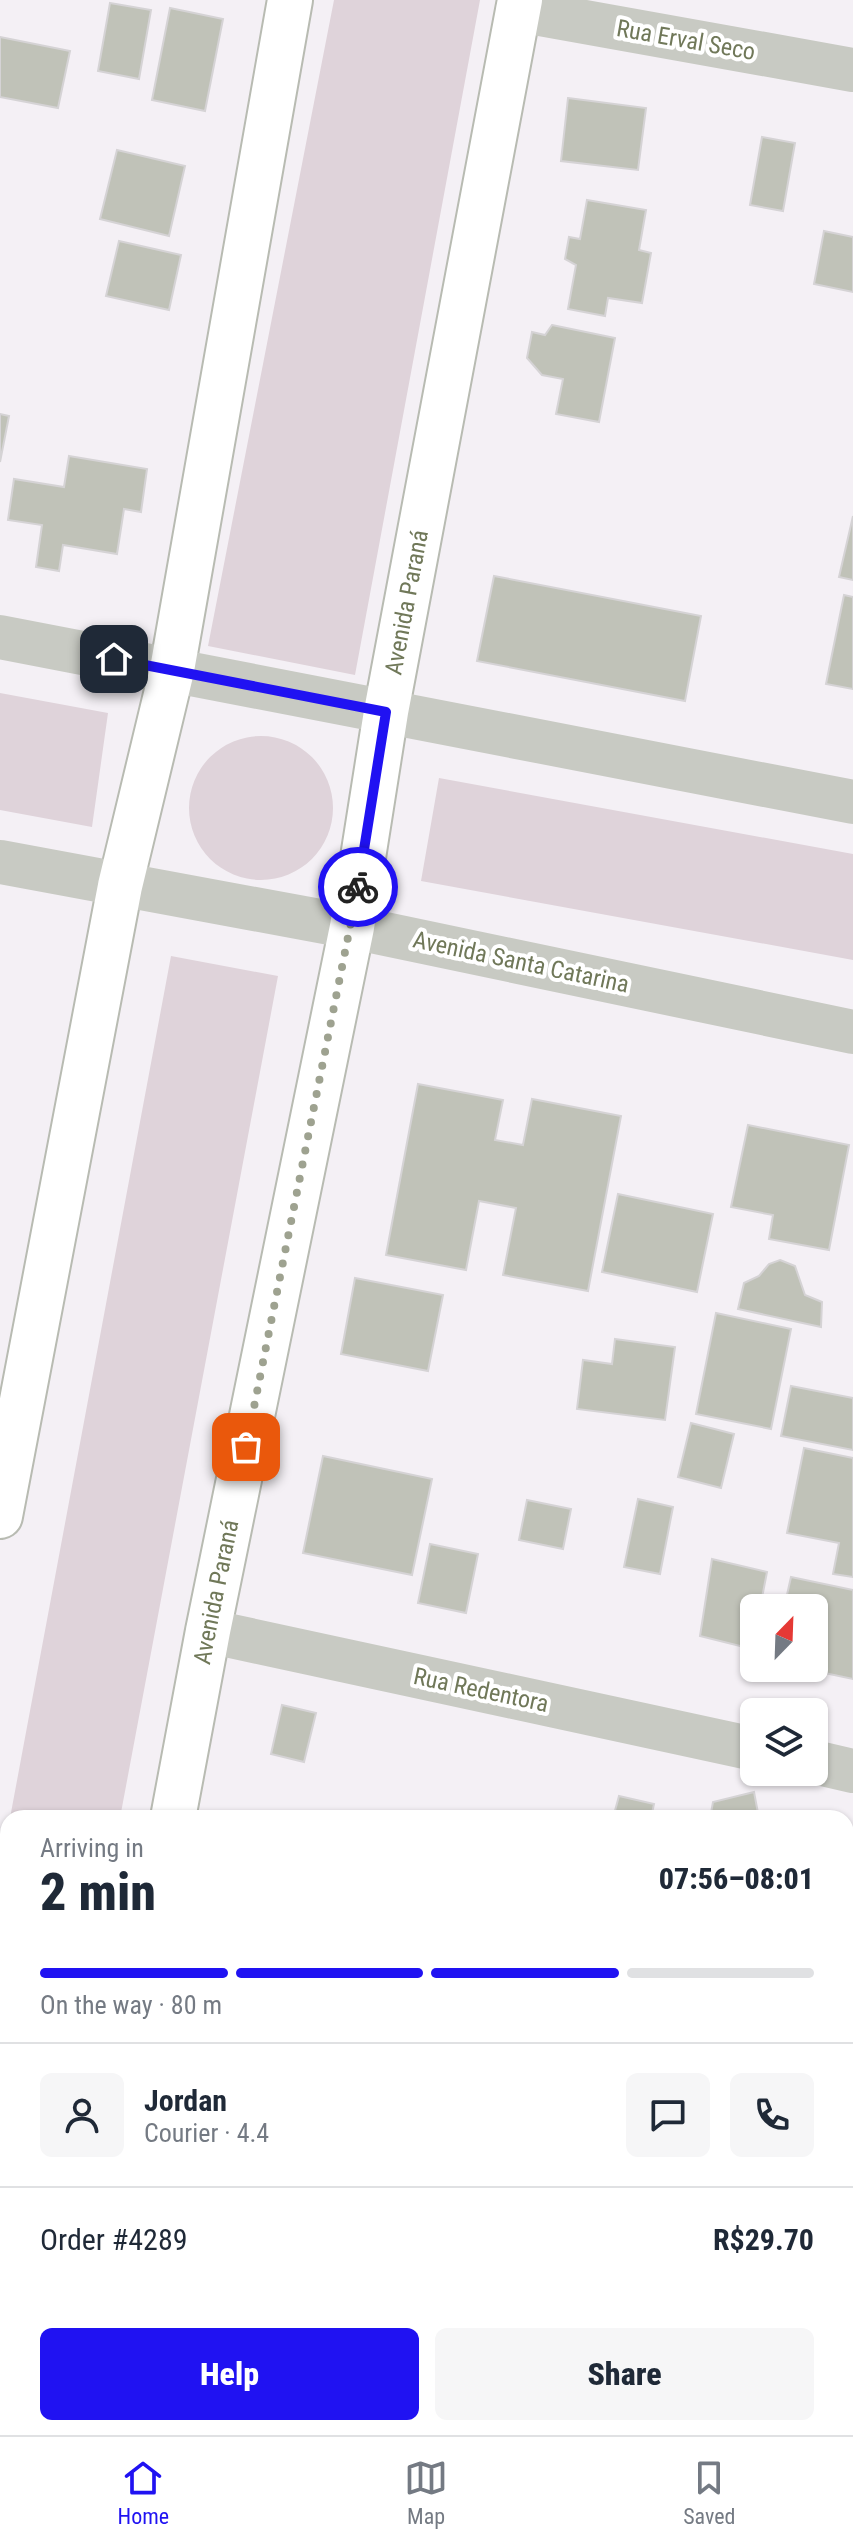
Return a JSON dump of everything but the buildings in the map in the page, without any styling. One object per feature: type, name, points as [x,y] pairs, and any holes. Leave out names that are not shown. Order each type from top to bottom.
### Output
[{"type":"main road","points":[[0,1516],[120,886],[172,670],[290,0]]},
{"type":"main road","name":"Avenida Paraná","points":[[174,1810],[208,1631],[352,927],[386,712],[519,5]]},
{"type":"street","name":"Rua Erval Seco","points":[[519,5],[853,70]]},
{"type":"street","points":[[0,637],[853,802]]},
{"type":"street","name":"Avenida Santa Catarina","points":[[0,862],[352,927],[853,1032]]},
{"type":"street","name":"Rua Redentora","points":[[208,1631],[740,1746]]},
{"type":"street","points":[[828,1765],[853,1771]]},
{"type":"shaded area","points":[[334,0],[480,0],[355,675],[208,646]]},
{"type":"shaded area","points":[[0,693],[108,713],[92,827],[0,810]]},
{"type":"shaded area","points":[[261,736],[289,741],[312,757],[328,780],[333,808],[328,836],[312,859],[289,875],[261,880],[233,875],[210,859],[194,836],[189,808],[194,780],[210,757],[233,741]]},
{"type":"shaded area","points":[[439,778],[853,854],[853,960],[421,881]]},
{"type":"shaded area","points":[[171,956],[278,976],[122,1810],[11,1810]]},
{"type":"way so far","points":[[246,1447],[358,887]]},
{"type":"route","points":[[114,659],[386,712],[358,887]]}]
